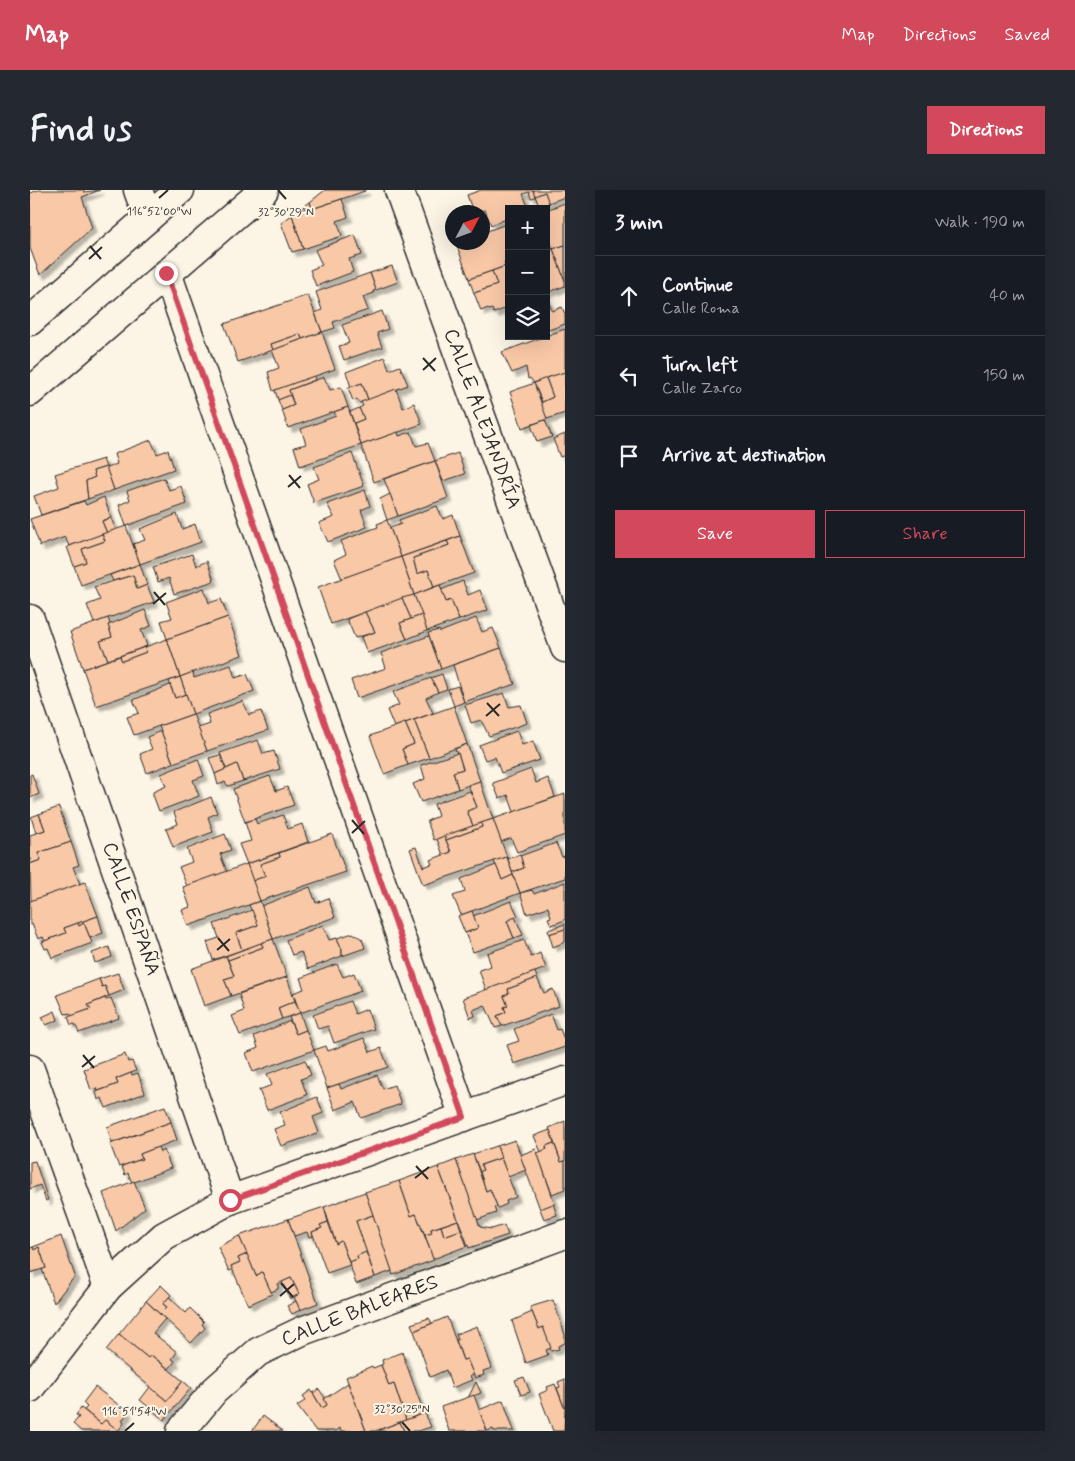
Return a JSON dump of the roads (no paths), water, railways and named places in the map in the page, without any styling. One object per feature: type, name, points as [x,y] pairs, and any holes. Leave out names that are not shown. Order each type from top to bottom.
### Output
[{"type":"street","points":[[138,190],[148,218]]},
{"type":"street","points":[[30,321],[180,190]]},
{"type":"street","points":[[30,392],[264,190]]},
{"type":"street","name":"CALLE ALEJANDRÍA","points":[[399,190],[565,648]]},
{"type":"street","points":[[166,273],[464,1117]]},
{"type":"street","name":"CALLE ESPAÑA","points":[[30,619],[230,1200]]},
{"type":"street","points":[[30,1069],[108,1287]]},
{"type":"street","points":[[30,1388],[108,1287],[164,1236],[230,1200],[565,1081]]},
{"type":"street","name":"CALLE BALEARES","points":[[181,1431],[214,1391],[258,1352],[302,1331],[565,1234]]}]
